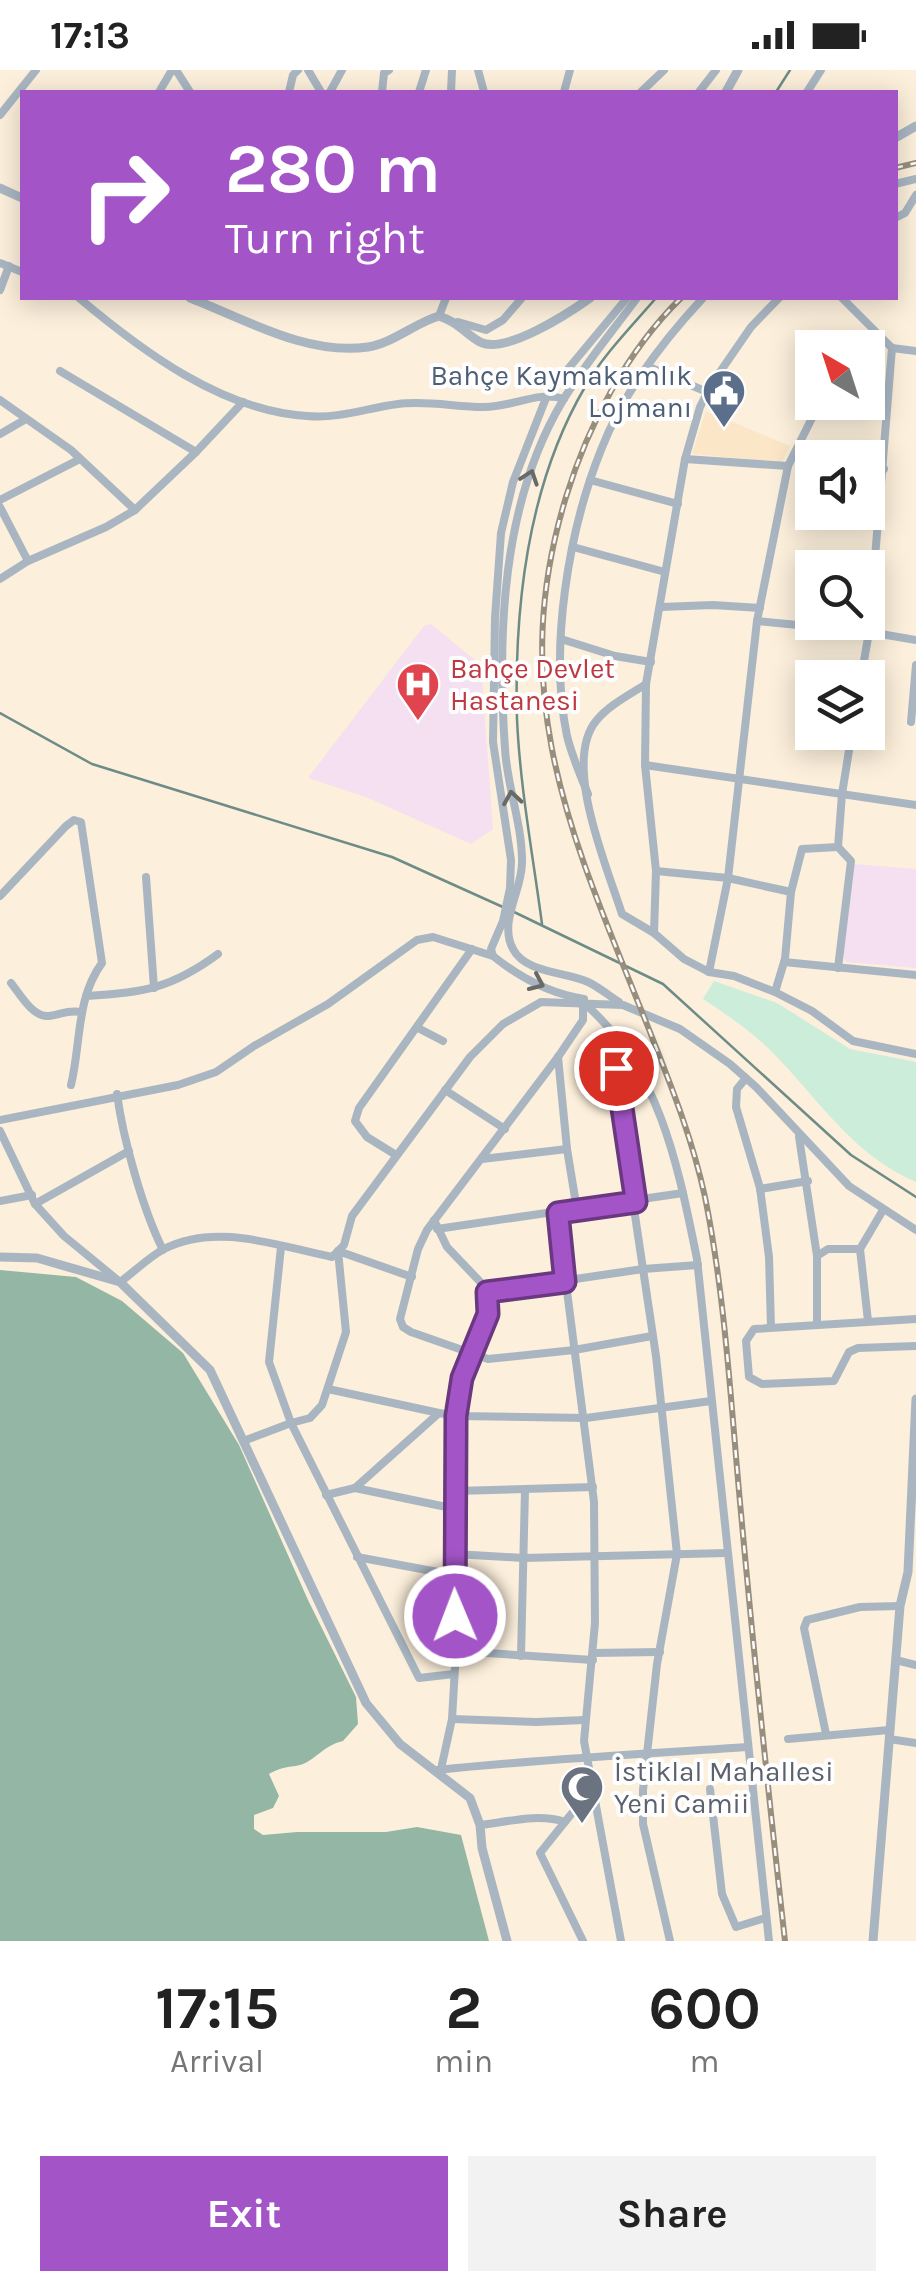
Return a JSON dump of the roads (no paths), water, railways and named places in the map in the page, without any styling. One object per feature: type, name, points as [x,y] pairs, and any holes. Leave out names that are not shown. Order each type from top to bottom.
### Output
[{"type":"street","points":[[0,115],[36,70]]},
{"type":"street","points":[[643,90],[664,70]]},
{"type":"street","points":[[701,90],[716,70]]},
{"type":"street","points":[[898,216],[916,196]]},
{"type":"street","points":[[0,290],[5,265]]},
{"type":"street","points":[[82,300],[137,344],[243,402],[304,416],[336,417],[402,403],[488,408],[517,404],[548,393],[564,398]]},
{"type":"street","points":[[195,300],[298,340],[333,348],[371,347],[440,316],[486,330],[504,320],[520,300]]},
{"type":"street","points":[[440,316],[445,300]]},
{"type":"street","points":[[458,322],[482,343],[499,344],[566,315],[587,300]]},
{"type":"street","points":[[514,891],[493,742],[497,570],[514,482],[548,393],[625,300]]},
{"type":"street","points":[[493,956],[491,949],[506,921],[522,861],[505,753],[503,713],[508,576],[516,521],[531,473],[564,398],[636,300]]},
{"type":"street","points":[[588,794],[568,738],[562,701],[568,572],[602,446],[649,368],[701,300]]},
{"type":"street","points":[[654,933],[656,872],[645,765],[646,684],[686,459],[707,392],[751,328],[777,300]]},
{"type":"street","points":[[844,300],[872,330]]},
{"type":"street","points":[[885,342],[892,348],[916,351]]},
{"type":"street","points":[[885,453],[892,348]]},
{"type":"street","points":[[649,368],[707,392]]},
{"type":"street","points":[[60,371],[196,452]]},
{"type":"street","points":[[0,400],[71,450],[135,510]]},
{"type":"street","points":[[0,579],[28,561],[106,528],[135,510],[243,402]]},
{"type":"street","points":[[0,434],[26,419]]},
{"type":"street","points":[[710,972],[728,878],[757,621],[790,462],[809,420]]},
{"type":"street","points":[[686,459],[795,462]]},
{"type":"street","points":[[28,561],[0,503],[78,460]]},
{"type":"street","points":[[590,480],[678,504]]},
{"type":"street","points":[[574,547],[665,572]]},
{"type":"street","points":[[661,608],[760,608]]},
{"type":"street","points":[[757,621],[795,625]]},
{"type":"street","points":[[885,635],[916,640]]},
{"type":"street","points":[[562,640],[651,662]]},
{"type":"street","points":[[911,722],[916,665]]},
{"type":"street","points":[[646,684],[595,722],[585,744],[583,764],[591,816],[622,914],[654,933],[684,959],[710,972],[734,976],[775,992],[853,1041],[916,1054]]},
{"type":"street","points":[[838,848],[849,750]]},
{"type":"street","points":[[645,765],[916,805]]},
{"type":"street","points":[[0,896],[70,822],[80,822],[102,963],[92,976],[86,996],[71,1085]]},
{"type":"street","points":[[775,992],[784,962],[790,892],[802,849],[838,848],[851,861],[838,968]]},
{"type":"street","points":[[656,872],[728,878],[790,892]]},
{"type":"street","points":[[146,877],[154,988]]},
{"type":"street","points":[[506,921],[518,957],[588,982],[623,1005],[680,1030],[746,1078],[849,1186],[916,1230]]},
{"type":"street","points":[[0,1120],[178,1085],[216,1072],[328,1004],[416,940],[434,937],[493,956],[525,979],[570,997],[623,1005]]},
{"type":"street","points":[[396,1155],[367,1138],[355,1120],[359,1108],[472,949]]},
{"type":"street","points":[[86,996],[122,994],[180,980],[218,954]]},
{"type":"street","points":[[784,962],[916,975]]},
{"type":"street","points":[[11,983],[36,1014],[82,1012]]},
{"type":"street","points":[[120,1282],[163,1250],[196,1238],[233,1237],[332,1257],[344,1246],[352,1216],[396,1155],[470,1057],[502,1024],[541,1002],[623,1005]]},
{"type":"street","points":[[583,1003],[612,1028],[640,1069],[661,1118],[683,1193],[698,1265],[769,1941]]},
{"type":"street","points":[[583,1003],[583,1020],[418,1249],[400,1320],[403,1327],[488,1358],[574,1350],[652,1336]]},
{"type":"street","points":[[418,1028],[442,1040]]},
{"type":"street","points":[[612,1028],[662,1407],[677,1554],[642,1790],[644,1824],[670,1941]]},
{"type":"street","points":[[558,1057],[577,1210]]},
{"type":"street","points":[[746,1078],[737,1089],[736,1106],[760,1189],[769,1257],[770,1326]]},
{"type":"street","points":[[445,1090],[505,1129]]},
{"type":"street","points":[[117,1094],[128,1150],[153,1231],[163,1250]]},
{"type":"street","points":[[0,1131],[34,1199],[64,1236],[120,1282],[210,1370],[366,1702],[400,1744],[470,1798],[507,1941]]},
{"type":"street","points":[[798,1131],[817,1256],[817,1325]]},
{"type":"street","points":[[482,1159],[567,1149]]},
{"type":"street","points":[[0,1202],[34,1199],[128,1150]]},
{"type":"street","points":[[760,1189],[808,1181]]},
{"type":"street","points":[[435,1225],[558,1213],[683,1193]]},
{"type":"street","points":[[868,1321],[860,1249],[883,1210]]},
{"type":"street","points":[[558,1213],[593,1487],[593,1657],[585,1720],[586,1756],[621,1941]]},
{"type":"street","points":[[435,1225],[446,1247],[480,1279],[487,1292],[488,1314],[462,1378],[456,1416],[456,1651],[452,1719],[437,1770]]},
{"type":"street","points":[[282,1246],[269,1362],[291,1423],[418,1678],[454,1674]]},
{"type":"street","points":[[817,1256],[828,1248],[860,1249]]},
{"type":"street","points":[[338,1251],[412,1277]]},
{"type":"street","points":[[246,1440],[310,1418],[322,1405],[346,1332],[338,1251]]},
{"type":"street","points":[[0,1257],[37,1258],[120,1282]]},
{"type":"street","points":[[487,1292],[643,1269],[698,1265]]},
{"type":"street","points":[[916,1319],[754,1328],[747,1336],[747,1369],[749,1377],[757,1383],[834,1381],[849,1352],[858,1348],[916,1346]]},
{"type":"street","points":[[328,1388],[456,1416],[586,1418],[711,1401]]},
{"type":"street","points":[[873,1941],[900,1606],[912,1573],[916,1399]]},
{"type":"street","points":[[354,1488],[439,1412]]},
{"type":"street","points":[[456,1491],[593,1487]]},
{"type":"street","points":[[326,1495],[354,1488],[456,1508]]},
{"type":"street","points":[[521,1656],[525,1490]]},
{"type":"street","points":[[455,1554],[524,1558],[727,1553]]},
{"type":"street","points":[[357,1557],[454,1575]]},
{"type":"street","points":[[826,1734],[804,1628],[808,1620],[860,1607],[900,1606]]},
{"type":"street","points":[[456,1651],[593,1657],[660,1652]]},
{"type":"street","points":[[896,1660],[916,1665]]},
{"type":"street","points":[[452,1719],[585,1720]]},
{"type":"street","points":[[788,1739],[826,1734],[889,1735],[916,1743]]},
{"type":"street","points":[[437,1770],[747,1747]]},
{"type":"street","points":[[583,1941],[540,1853],[593,1787]]},
{"type":"street","points":[[710,1789],[722,1894],[736,1927],[765,1918]]},
{"type":"street","points":[[480,1825],[553,1818],[565,1822]]},
{"type":"waterway","points":[[777,90],[790,70]]},
{"type":"waterway","points":[[542,924],[517,719],[518,634],[528,548],[549,465],[565,425],[600,364],[654,300]]},
{"type":"waterway","points":[[0,713],[92,764],[392,857],[505,908]]},
{"type":"waterway","points":[[512,911],[663,984],[851,1155],[916,1197]]},
{"type":"railway","points":[[898,167],[916,163]]},
{"type":"railway","points":[[679,300],[643,341],[612,390],[566,497],[549,570],[542,639],[545,705],[573,831],[680,1110],[705,1197],[723,1315],[785,1941]]},
{"type":"place","name":"Bahçe Kaymakamlık Lojmanı","points":[[724,429]]},
{"type":"place","name":"Bahçe Devlet Hastanesi","points":[[418,722]]},
{"type":"place","name":"İstiklal Mahallesi Yeni Camii","points":[[582,1825]]}]
